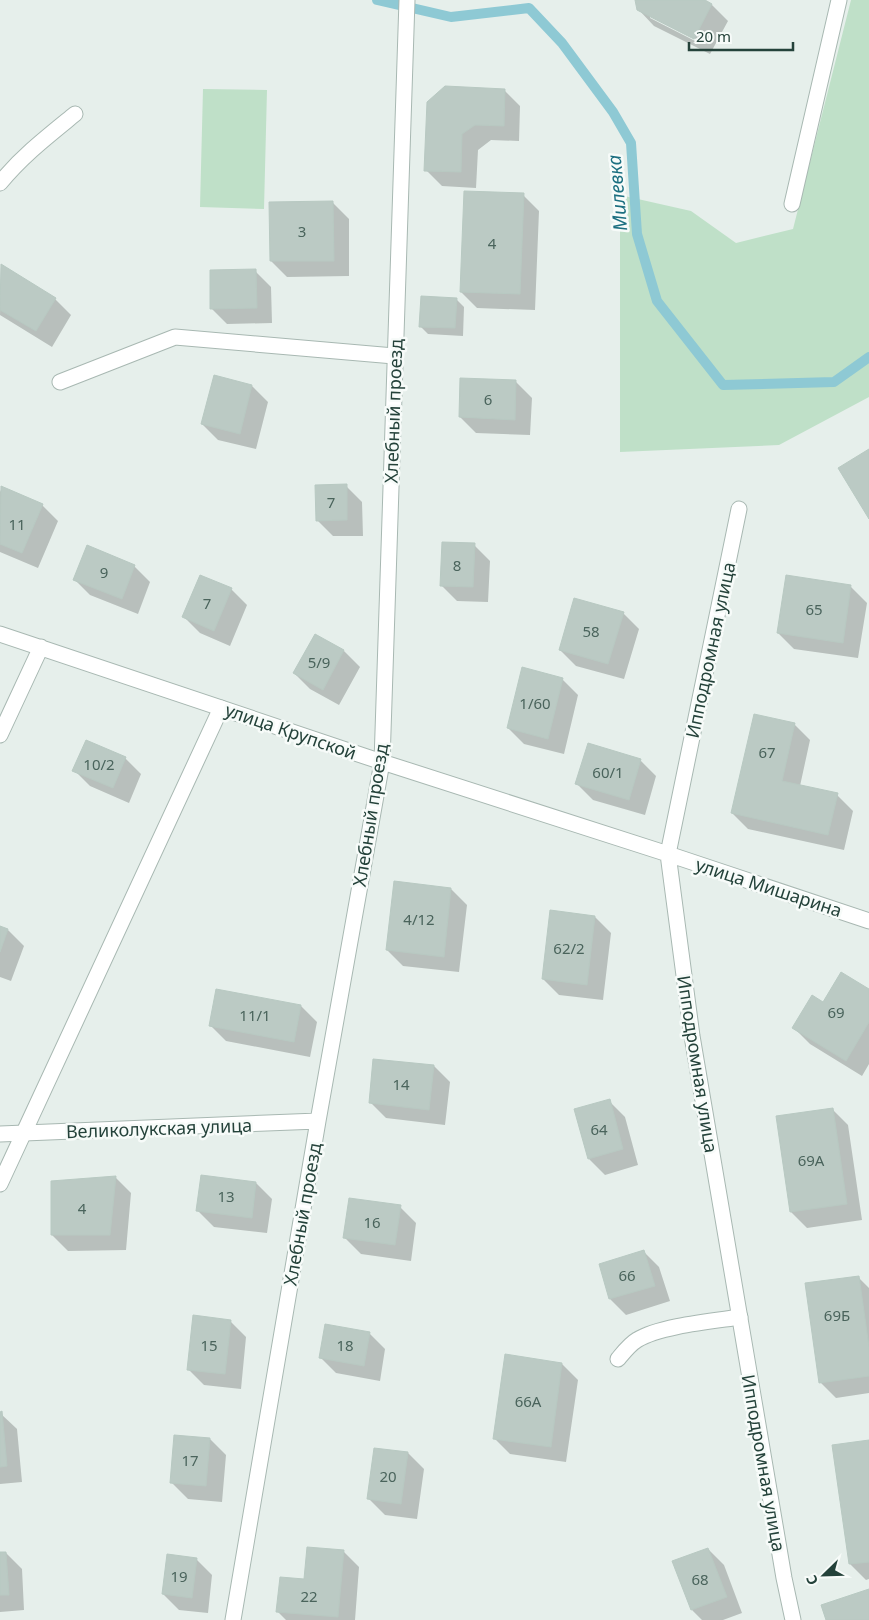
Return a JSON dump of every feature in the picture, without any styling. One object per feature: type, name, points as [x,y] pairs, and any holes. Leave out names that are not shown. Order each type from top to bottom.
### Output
[{"type":"street","name":"Хлебный проезд","points":[[233,1620],[318,1121],[382,762],[407,0]]},
{"type":"street","points":[[792,204],[838,0]]},
{"type":"street","points":[[0,183],[12,168],[36,145],[75,114]]},
{"type":"street","points":[[60,382],[175,337],[394,356]]},
{"type":"street","name":"Ипподромная улица","points":[[739,509],[668,854],[692,1036],[784,1578],[793,1620]]},
{"type":"street","name":"улица Крупской","points":[[0,634],[382,762],[668,854]]},
{"type":"street","points":[[0,735],[41,647]]},
{"type":"street","points":[[0,1184],[221,708]]},
{"type":"street","name":"улица Мишарина","points":[[668,854],[869,921]]},
{"type":"street","name":"Великолукская улица","points":[[0,1134],[318,1121]]},
{"type":"street","points":[[618,1360],[636,1340],[657,1332],[697,1323],[740,1317]]},
{"type":"green space","points":[[851,0],[869,0],[869,397],[779,445],[620,452],[620,195],[691,211],[736,243],[793,229]]},
{"type":"green space","points":[[203,89],[267,90],[264,209],[200,207]]},
{"type":"building","points":[[635,0],[705,0],[712,4],[694,39],[637,10]]},
{"type":"building","points":[[445,86],[505,89],[504,126],[475,125],[462,134],[461,172],[424,171],[427,102]]},
{"type":"building","points":[[464,191],[524,193],[520,294],[460,292]]},
{"type":"building","points":[[333,201],[334,261],[270,261],[269,202]]},
{"type":"building","points":[[1,264],[56,298],[36,331],[0,310]]},
{"type":"building","points":[[256,269],[257,308],[210,309],[210,270]]},
{"type":"building","points":[[421,296],[457,298],[455,328],[419,327]]},
{"type":"building","points":[[214,375],[252,385],[240,434],[201,424]]},
{"type":"building","points":[[460,378],[516,380],[515,420],[459,417]]},
{"type":"building","points":[[869,449],[869,519],[838,468]]},
{"type":"building","points":[[347,484],[347,520],[316,521],[315,485]]},
{"type":"building","points":[[1,486],[43,504],[22,553],[0,544]]},
{"type":"building","points":[[442,542],[475,543],[473,587],[440,586]]},
{"type":"building","points":[[87,545],[135,565],[122,599],[73,580]]},
{"type":"building","points":[[200,575],[232,588],[214,631],[182,617]]},
{"type":"building","points":[[786,575],[851,585],[843,643],[777,633]]},
{"type":"building","points":[[574,598],[624,612],[608,664],[559,650]]},
{"type":"building","points":[[315,634],[344,650],[323,690],[293,673]]},
{"type":"building","points":[[522,667],[563,678],[548,739],[507,728]]},
{"type":"building","points":[[754,714],[795,723],[782,781],[838,793],[828,835],[731,813]]},
{"type":"building","points":[[86,740],[126,757],[113,788],[72,771]]},
{"type":"building","points":[[588,743],[641,759],[629,800],[575,784]]},
{"type":"building","points":[[394,881],[451,888],[444,957],[386,950]]},
{"type":"building","points":[[550,910],[595,916],[587,985],[542,979]]},
{"type":"building","points":[[0,926],[8,929],[0,952]]},
{"type":"building","points":[[841,972],[869,989],[869,1022],[846,1061],[792,1028],[812,995],[823,1002]]},
{"type":"building","points":[[216,989],[301,1005],[294,1042],[209,1026]]},
{"type":"building","points":[[373,1059],[434,1065],[429,1110],[369,1103]]},
{"type":"building","points":[[610,1099],[623,1149],[588,1159],[574,1109]]},
{"type":"building","points":[[833,1108],[847,1204],[790,1212],[776,1116]]},
{"type":"building","points":[[201,1175],[256,1182],[252,1218],[196,1211]]},
{"type":"building","points":[[116,1176],[110,1235],[51,1235],[51,1181]]},
{"type":"building","points":[[349,1198],[401,1205],[395,1245],[343,1238]]},
{"type":"building","points":[[644,1250],[655,1286],[609,1299],[599,1264]]},
{"type":"building","points":[[859,1276],[869,1347],[869,1376],[819,1383],[805,1283]]},
{"type":"building","points":[[193,1315],[231,1320],[225,1374],[187,1370]]},
{"type":"building","points":[[325,1324],[370,1332],[364,1366],[319,1358]]},
{"type":"building","points":[[505,1354],[562,1363],[551,1447],[493,1439]]},
{"type":"building","points":[[2,1411],[7,1466],[0,1467],[0,1412]]},
{"type":"building","points":[[174,1435],[210,1438],[206,1486],[170,1483]]},
{"type":"building","points":[[869,1440],[869,1562],[849,1564],[832,1445]]},
{"type":"building","points":[[374,1448],[408,1452],[401,1504],[367,1499]]},
{"type":"building","points":[[307,1547],[344,1550],[338,1617],[276,1612],[280,1577],[304,1579]]},
{"type":"building","points":[[708,1548],[727,1597],[691,1610],[672,1561]]},
{"type":"building","points":[[0,1552],[6,1552],[9,1595],[0,1595]]},
{"type":"building","points":[[167,1554],[197,1558],[192,1598],[162,1594]]},
{"type":"building","points":[[869,1589],[869,1620],[826,1620],[821,1605]]},
{"type":"waterway","name":"Милевка","points":[[377,0],[451,17],[529,8],[562,43],[613,112],[631,143],[637,234],[657,301],[723,385],[834,382],[869,357]]}]
